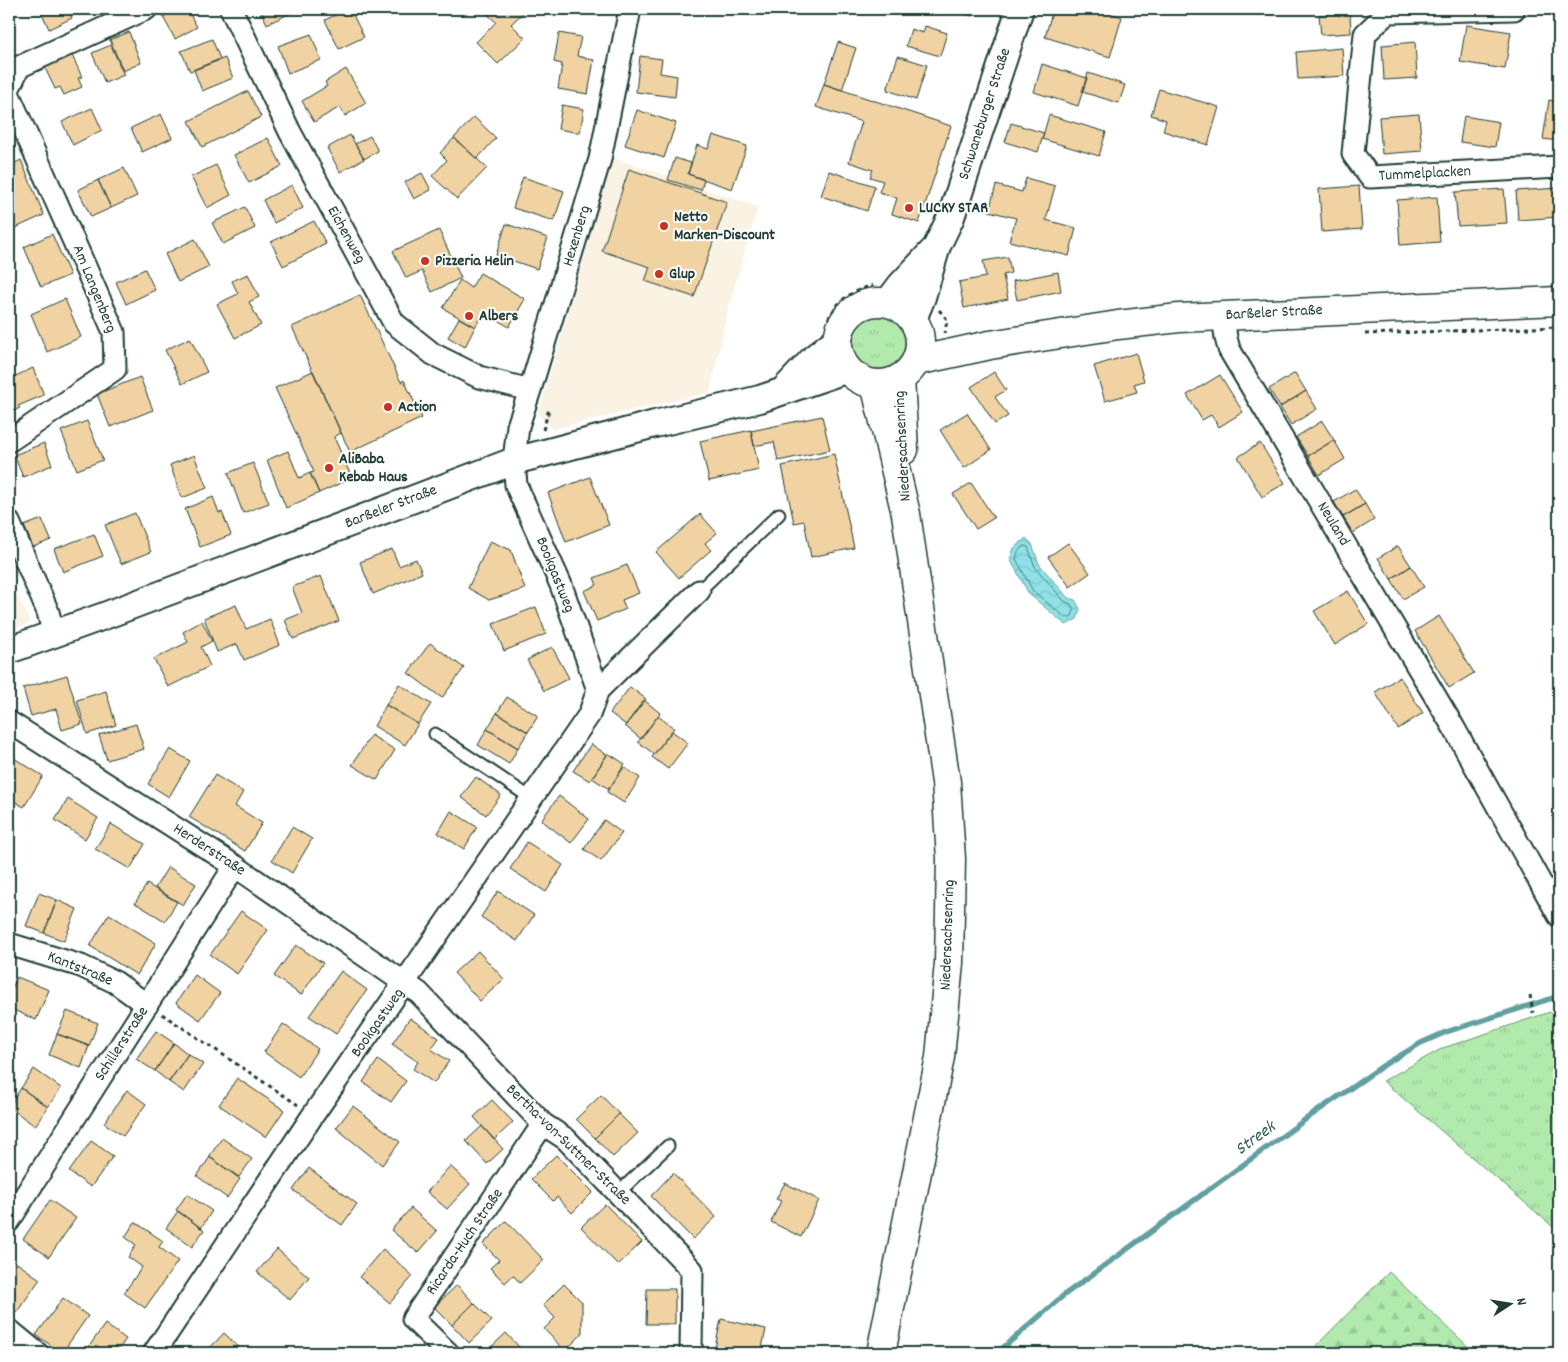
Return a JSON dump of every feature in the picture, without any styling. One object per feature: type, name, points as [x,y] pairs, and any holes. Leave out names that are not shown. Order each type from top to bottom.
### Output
[{"type":"main road","name":"Barßeler Straße","points":[[897,374],[990,346],[1141,322],[1223,316],[1559,301]]},
{"type":"main road","points":[[874,302],[915,312],[920,348],[897,374],[865,381],[848,369],[842,360],[832,332],[842,325],[850,314],[861,306],[874,302]]},
{"type":"main road","name":"Barßeler Straße","points":[[915,312],[990,346]]},
{"type":"main road","name":"Niedersachsenring","points":[[881,1353],[940,1057],[949,964],[951,859],[946,782],[906,514],[897,374]]},
{"type":"street","points":[[9,88],[19,67],[146,9]]},
{"type":"street","name":"Eichenweg","points":[[230,9],[290,132],[394,323],[433,354],[479,377],[530,390]]},
{"type":"street","name":"Hexenberg","points":[[514,461],[518,426],[600,159],[630,9]]},
{"type":"street","name":"Schwaneburger Straße","points":[[915,312],[937,246],[951,217],[1020,9]]},
{"type":"street","name":"Tummelplacken","points":[[1514,9],[1406,10],[1388,12],[1365,34],[1353,154],[1370,176],[1559,167]]},
{"type":"street","name":"Am Langenberg","points":[[9,95],[114,332],[115,369],[9,441]]},
{"type":"street","name":"Neuland","points":[[1223,316],[1229,349],[1454,728],[1559,916]]},
{"type":"street","name":"Barßeler Straße","points":[[783,391],[815,357],[832,332]]},
{"type":"street","name":"Barßeler Straße","points":[[9,650],[54,635],[514,461],[760,399],[848,369]]},
{"type":"street","name":"Bookgastweg","points":[[514,461],[516,485],[561,584],[598,690]]},
{"type":"street","points":[[9,522],[48,612],[54,635]]},
{"type":"street","name":"Bookgastweg","points":[[158,1351],[313,1115],[406,983],[589,715],[598,690],[699,592]]},
{"type":"street","name":"Herderstraße","points":[[9,722],[235,866],[406,983]]},
{"type":"street","name":"Schillerstraße","points":[[9,1221],[235,866]]},
{"type":"street","name":"Kantstraße","points":[[9,944],[81,966],[115,982],[147,1005]]},
{"type":"street","name":"Bertha-von-Suttner-Straße","points":[[406,983],[420,993],[543,1124],[566,1139],[692,1270],[691,1353]]},
{"type":"street","name":"Ricarda-Huch Straße","points":[[448,1353],[413,1319],[543,1124]]},
{"type":"street","points":[[9,1330],[37,1353]]},
{"type":"lane","points":[[699,592],[779,514]]},
{"type":"lane","points":[[435,734],[531,798]]},
{"type":"lane","points":[[618,1193],[668,1146]]},
{"type":"path","points":[[832,332],[833,310],[846,296],[891,280],[915,312],[947,319],[937,304],[915,312]]},
{"type":"path","points":[[1530,994],[1533,1013]]},
{"type":"path","points":[[147,1005],[313,1115]]},
{"type":"shaded area","points":[[611,157],[758,207],[728,309],[710,392],[553,429],[538,414],[587,247]]},
{"type":"shaded area","points":[[9,575],[30,623],[9,630]]},
{"type":"green space","points":[[878,315],[897,323],[905,342],[897,361],[878,369],[859,361],[851,342],[859,323]]},
{"type":"green space","points":[[1550,1012],[1559,1020],[1559,1232],[1383,1081],[1443,1048]]},
{"type":"green space","points":[[1389,1272],[1475,1353],[1309,1353]]},
{"type":"water","points":[[1026,538],[1032,544],[1039,564],[1068,598],[1075,600],[1080,609],[1077,619],[1066,625],[1029,594],[1010,559],[1014,548]]},
{"type":"building","points":[[40,9],[68,9],[72,18],[49,29]]},
{"type":"building","points":[[177,9],[187,9],[197,27],[175,39],[163,17]]},
{"type":"building","points":[[260,9],[300,9],[267,24]]},
{"type":"building","points":[[350,9],[364,37],[339,49],[325,20]]},
{"type":"building","points":[[493,9],[521,9],[524,12],[511,24],[525,38],[498,64],[476,42],[496,22],[487,14]]},
{"type":"building","points":[[948,9],[974,9],[972,16]]},
{"type":"building","points":[[1053,9],[1096,9],[1122,17],[1110,57],[1045,37]]},
{"type":"building","points":[[1350,13],[1351,33],[1321,35],[1319,15]]},
{"type":"building","points":[[1466,25],[1511,32],[1505,69],[1460,62]]},
{"type":"building","points":[[925,26],[947,33],[940,56],[906,46],[911,29],[923,33]]},
{"type":"building","points":[[129,32],[141,63],[123,71],[110,40]]},
{"type":"building","points":[[559,33],[581,37],[577,56],[594,60],[588,94],[558,89],[562,64],[554,62]]},
{"type":"building","points":[[311,34],[321,60],[288,73],[278,46]]},
{"type":"building","points":[[212,39],[220,59],[190,71],[181,51]]},
{"type":"building","points":[[838,42],[856,48],[842,90],[824,84]]},
{"type":"building","points":[[1415,42],[1417,78],[1384,80],[1382,45]]},
{"type":"building","points":[[111,45],[124,75],[105,83],[92,53]]},
{"type":"building","points":[[1342,48],[1344,76],[1298,79],[1296,52]]},
{"type":"building","points":[[71,53],[82,77],[78,78],[82,87],[64,95],[60,87],[55,89],[44,66]]},
{"type":"building","points":[[640,56],[662,59],[660,73],[677,76],[675,97],[636,92]]},
{"type":"building","points":[[898,56],[927,65],[916,100],[887,90]]},
{"type":"building","points":[[225,58],[233,78],[202,91],[194,70]]},
{"type":"building","points":[[1042,64],[1087,78],[1078,106],[1034,92]]},
{"type":"building","points":[[346,69],[366,103],[345,116],[340,107],[314,122],[302,101],[327,86],[325,82]]},
{"type":"building","points":[[1088,73],[1125,85],[1119,103],[1082,92]]},
{"type":"building","points":[[824,84],[951,126],[919,223],[892,214],[897,198],[879,192],[883,181],[870,177],[873,170],[849,162],[862,122],[816,107]]},
{"type":"building","points":[[1159,89],[1219,107],[1208,145],[1163,131],[1166,120],[1151,115]]},
{"type":"building","points":[[248,91],[261,117],[202,147],[189,121]]},
{"type":"building","points":[[1549,100],[1559,102],[1559,141],[1543,139]]},
{"type":"building","points":[[562,105],[584,109],[580,133],[558,129]]},
{"type":"building","points":[[92,108],[102,130],[73,145],[62,122]]},
{"type":"building","points":[[637,110],[676,123],[664,158],[625,145]]},
{"type":"building","points":[[161,114],[172,138],[142,152],[131,128]]},
{"type":"building","points":[[1419,114],[1422,151],[1382,154],[1379,117]]},
{"type":"building","points":[[1049,115],[1106,132],[1099,156],[1042,139]]},
{"type":"building","points":[[1464,116],[1499,122],[1495,147],[1460,142]]},
{"type":"building","points":[[474,117],[496,138],[477,159],[454,138]]},
{"type":"building","points":[[1011,123],[1044,133],[1038,152],[1005,142]]},
{"type":"building","points":[[350,135],[364,159],[340,172],[327,148]]},
{"type":"building","points":[[713,135],[747,146],[732,189],[688,174],[697,145],[708,149]]},
{"type":"building","points":[[370,136],[378,151],[364,159],[355,144]]},
{"type":"building","points":[[268,138],[282,166],[249,183],[234,155]]},
{"type":"building","points":[[454,138],[487,168],[457,199],[432,176],[447,160],[440,153]]},
{"type":"building","points":[[675,158],[691,163],[688,174],[704,180],[701,190],[668,180]]},
{"type":"building","points":[[21,160],[44,215],[11,230],[9,225],[9,166]]},
{"type":"building","points":[[216,165],[231,195],[207,208],[191,177]]},
{"type":"building","points":[[124,168],[137,196],[111,208],[98,180]]},
{"type":"building","name":"Netto Marken-Discount","points":[[629,169],[727,202],[694,297],[645,281],[650,267],[602,251]]},
{"type":"building","points":[[829,171],[875,186],[867,211],[821,196]]},
{"type":"building","points":[[422,173],[431,190],[414,199],[405,182]]},
{"type":"building","points":[[523,177],[564,191],[554,221],[513,208]]},
{"type":"building","points":[[1026,178],[1055,186],[1046,220],[1076,228],[1069,256],[1009,241],[1016,218],[989,211],[996,185],[1022,192]]},
{"type":"building","points":[[98,180],[111,208],[91,217],[78,190]]},
{"type":"building","points":[[292,185],[303,208],[274,223],[263,200]]},
{"type":"building","points":[[1359,186],[1362,229],[1322,232],[1319,189]]},
{"type":"building","points":[[1557,188],[1559,217],[1518,220],[1516,191]]},
{"type":"building","points":[[1504,189],[1507,223],[1458,226],[1455,192]]},
{"type":"building","points":[[1437,197],[1440,242],[1400,245],[1397,200]]},
{"type":"building","points":[[245,207],[255,228],[223,244],[212,223]]},
{"type":"building","points":[[314,221],[326,244],[283,266],[271,242]]},
{"type":"building","points":[[506,224],[548,238],[537,269],[496,255]]},
{"type":"building","name":"Pizzeria Helin","points":[[439,230],[461,278],[432,292],[422,271],[406,278],[393,251]]},
{"type":"building","points":[[52,234],[70,275],[41,287],[24,247]]},
{"type":"building","points":[[195,239],[209,267],[178,282],[165,254]]},
{"type":"building","points":[[1008,257],[1011,273],[1003,275],[1008,299],[964,308],[959,282],[986,277],[983,261]]},
{"type":"building","points":[[145,269],[155,290],[126,304],[116,282]]},
{"type":"building","points":[[1058,272],[1061,291],[1017,300],[1013,281]]},
{"type":"building","points":[[480,273],[525,299],[509,327],[484,312],[475,327],[443,308],[460,280],[471,288]]},
{"type":"building","points":[[248,274],[259,297],[249,302],[261,325],[235,338],[217,304],[238,294],[232,281]]},
{"type":"building","points":[[360,295],[401,382],[404,380],[422,418],[350,452],[292,327]]},
{"type":"building","points":[[65,299],[81,337],[47,352],[31,314]]},
{"type":"building","points":[[459,318],[475,327],[465,347],[448,337]]},
{"type":"building","points":[[190,338],[207,372],[182,384],[165,350]]},
{"type":"building","points":[[1136,353],[1144,381],[1134,384],[1137,392],[1105,401],[1094,366]]},
{"type":"building","points":[[33,368],[44,395],[18,406],[20,408],[9,413],[9,379]]},
{"type":"building","points":[[313,371],[341,433],[334,437],[352,478],[319,493],[310,473],[314,472],[275,388]]},
{"type":"building","points":[[994,372],[1006,390],[995,397],[1008,416],[995,424],[971,387]]},
{"type":"building","points":[[1295,373],[1306,391],[1280,407],[1269,389]]},
{"type":"building","points":[[1220,375],[1243,412],[1219,427],[1211,415],[1202,420],[1187,395]]},
{"type":"building","points":[[140,377],[153,410],[110,427],[97,394]]},
{"type":"building","points":[[1306,391],[1317,409],[1291,425],[1280,407]]},
{"type":"building","points":[[967,413],[991,450],[964,468],[940,430]]},
{"type":"building","points":[[822,416],[830,450],[778,461],[774,442],[754,446],[751,431]]},
{"type":"building","points":[[87,421],[103,460],[77,470],[61,431]]},
{"type":"building","points":[[1322,421],[1334,440],[1308,456],[1296,437]]},
{"type":"building","points":[[751,430],[759,470],[709,481],[700,441]]},
{"type":"building","points":[[1334,440],[1345,459],[1319,475],[1308,456]]},
{"type":"building","points":[[44,443],[52,465],[23,477],[14,455]]},
{"type":"building","points":[[1260,443],[1285,483],[1262,497],[1238,457]]},
{"type":"building","points":[[288,451],[299,478],[310,473],[319,493],[286,508],[267,460]]},
{"type":"building","points":[[834,454],[854,548],[811,557],[804,521],[794,523],[782,466]]},
{"type":"building","points":[[194,455],[207,488],[182,498],[170,465]]},
{"type":"building","points":[[253,463],[269,503],[243,513],[228,473]]},
{"type":"building","points":[[590,477],[609,525],[566,542],[548,493]]},
{"type":"building","points":[[971,483],[994,518],[976,529],[953,494]]},
{"type":"building","points":[[1355,489],[1365,504],[1343,517],[1334,502]]},
{"type":"building","points":[[213,497],[219,513],[222,512],[231,535],[200,547],[185,509]]},
{"type":"building","points":[[1365,504],[1374,520],[1353,533],[1343,517]]},
{"type":"building","points":[[135,513],[151,552],[121,564],[105,525]]},
{"type":"building","points":[[700,514],[717,533],[705,543],[711,550],[679,578],[656,552]]},
{"type":"building","points":[[42,519],[51,540],[33,547],[24,526]]},
{"type":"building","points":[[94,534],[103,556],[63,572],[54,549]]},
{"type":"building","points":[[490,541],[511,550],[525,589],[489,600],[468,588]]},
{"type":"building","points":[[1068,543],[1090,573],[1070,587],[1048,557]]},
{"type":"building","points":[[1398,546],[1411,566],[1391,579],[1378,558]]},
{"type":"building","points":[[392,549],[399,566],[416,559],[422,573],[373,594],[360,562]]},
{"type":"building","points":[[627,565],[639,593],[622,600],[626,609],[597,621],[584,591],[597,585],[594,578]]},
{"type":"building","points":[[1411,566],[1424,587],[1403,599],[1391,579]]},
{"type":"building","points":[[321,576],[339,621],[293,639],[285,620],[302,613],[292,587]]},
{"type":"building","points":[[1348,591],[1368,624],[1335,645],[1314,611]]},
{"type":"building","points":[[236,605],[246,629],[270,619],[280,645],[244,660],[237,644],[217,652],[204,618]]},
{"type":"building","points":[[536,607],[546,634],[504,651],[493,624]]},
{"type":"building","points":[[1439,616],[1474,673],[1449,688],[1415,631]]},
{"type":"building","points":[[202,621],[212,641],[201,647],[210,666],[168,687],[154,659],[188,642],[183,632]]},
{"type":"building","points":[[430,643],[464,668],[442,698],[408,673]]},
{"type":"building","points":[[552,647],[569,678],[544,691],[527,660]]},
{"type":"building","points":[[67,675],[82,724],[62,730],[56,709],[31,716],[23,688]]},
{"type":"building","points":[[1400,677],[1423,713],[1398,729],[1375,692]]},
{"type":"building","points":[[399,684],[431,704],[418,724],[386,705]]},
{"type":"building","points":[[630,687],[646,699],[626,725],[610,713]]},
{"type":"building","points":[[106,691],[116,725],[87,734],[77,700]]},
{"type":"building","points":[[507,697],[538,716],[528,732],[497,713]]},
{"type":"building","points":[[644,700],[660,713],[641,739],[625,726]]},
{"type":"building","points":[[386,705],[418,724],[405,745],[374,726]]},
{"type":"building","points":[[497,713],[528,732],[518,748],[487,729]]},
{"type":"building","points":[[658,716],[674,728],[654,754],[638,742]]},
{"type":"building","points":[[136,724],[144,749],[107,760],[99,735]]},
{"type":"building","points":[[487,729],[518,748],[509,764],[478,745]]},
{"type":"building","points":[[672,731],[688,743],[668,769],[652,757]]},
{"type":"building","points":[[371,735],[395,750],[377,780],[352,765]]},
{"type":"building","points":[[591,744],[607,755],[590,781],[573,771]]},
{"type":"building","points":[[170,749],[190,761],[169,797],[148,784]]},
{"type":"building","points":[[608,753],[625,764],[609,789],[592,778]]},
{"type":"building","points":[[9,755],[43,776],[24,807],[9,798]]},
{"type":"building","points":[[624,767],[640,778],[624,803],[607,792]]},
{"type":"building","points":[[215,775],[243,792],[235,806],[262,823],[245,851],[189,817]]},
{"type":"building","points":[[476,777],[501,795],[486,815],[461,797]]},
{"type":"building","points":[[559,796],[589,819],[571,843],[541,820]]},
{"type":"building","points":[[68,799],[98,818],[85,839],[55,820]]},
{"type":"building","points":[[451,811],[477,827],[464,849],[438,833]]},
{"type":"building","points":[[604,820],[622,833],[601,861],[584,849]]},
{"type":"building","points":[[111,824],[145,844],[130,869],[95,849]]},
{"type":"building","points":[[292,827],[312,839],[292,873],[272,860]]},
{"type":"building","points":[[527,842],[563,865],[546,892],[510,869]]},
{"type":"building","points":[[168,867],[196,884],[183,905],[155,888]]},
{"type":"building","points":[[147,884],[177,902],[165,921],[135,903]]},
{"type":"building","points":[[498,891],[534,915],[517,941],[481,917]]},
{"type":"building","points":[[39,893],[57,900],[44,933],[26,926]]},
{"type":"building","points":[[57,900],[77,909],[64,941],[44,933]]},
{"type":"building","points":[[241,911],[268,930],[237,974],[210,955]]},
{"type":"building","points":[[109,914],[156,943],[137,975],[90,946]]},
{"type":"building","points":[[296,945],[323,963],[301,995],[274,976]]},
{"type":"building","points":[[478,951],[504,979],[480,1001],[454,973]]},
{"type":"building","points":[[341,971],[367,990],[336,1034],[309,1016]]},
{"type":"building","points":[[195,975],[220,993],[200,1020],[176,1003]]},
{"type":"building","points":[[17,977],[49,990],[36,1020],[9,1008],[9,995]]},
{"type":"building","points":[[67,1011],[98,1023],[89,1046],[57,1034]]},
{"type":"building","points":[[410,1018],[439,1038],[431,1049],[449,1061],[434,1083],[413,1069],[418,1062],[392,1044]]},
{"type":"building","points":[[283,1024],[318,1049],[299,1077],[264,1052]]},
{"type":"building","points":[[156,1031],[174,1043],[155,1071],[136,1059]]},
{"type":"building","points":[[57,1034],[89,1046],[81,1068],[49,1055]]},
{"type":"building","points":[[174,1043],[188,1054],[169,1082],[155,1071]]},
{"type":"building","points":[[188,1054],[203,1064],[184,1092],[169,1082]]},
{"type":"building","points":[[378,1060],[406,1081],[391,1102],[363,1082]]},
{"type":"building","points":[[34,1069],[61,1088],[48,1107],[21,1088]]},
{"type":"building","points":[[237,1078],[284,1110],[266,1137],[219,1105]]},
{"type":"building","points":[[21,1088],[48,1107],[35,1126],[9,1107]]},
{"type":"building","points":[[127,1090],[146,1104],[123,1136],[104,1123]]},
{"type":"building","points":[[601,1095],[619,1114],[595,1138],[576,1119]]},
{"type":"building","points":[[492,1100],[513,1122],[494,1140],[474,1117]]},
{"type":"building","points":[[353,1106],[400,1142],[382,1165],[336,1128]]},
{"type":"building","points":[[619,1114],[638,1133],[613,1157],[595,1138]]},
{"type":"building","points":[[482,1126],[503,1149],[487,1164],[466,1141]]},
{"type":"building","points":[[222,1138],[252,1159],[239,1177],[209,1157]]},
{"type":"building","points":[[91,1141],[113,1156],[91,1187],[69,1172]]},
{"type":"building","points":[[556,1155],[593,1192],[572,1213],[557,1197],[553,1201],[531,1179]]},
{"type":"building","points":[[210,1157],[240,1179],[227,1198],[197,1176]]},
{"type":"building","points":[[450,1166],[470,1184],[447,1209],[427,1192]]},
{"type":"building","points":[[309,1168],[357,1204],[342,1225],[293,1190]]},
{"type":"building","points":[[673,1173],[716,1217],[693,1239],[651,1196]]},
{"type":"building","points":[[785,1183],[819,1200],[801,1237],[771,1222],[781,1201],[776,1199]]},
{"type":"building","points":[[187,1194],[212,1211],[201,1228],[176,1210]]},
{"type":"building","points":[[50,1200],[76,1218],[49,1257],[23,1239]]},
{"type":"building","points":[[605,1204],[642,1242],[618,1265],[581,1227]]},
{"type":"building","points":[[411,1208],[437,1231],[418,1253],[391,1230]]},
{"type":"building","points":[[178,1211],[204,1230],[192,1247],[166,1228]]},
{"type":"building","points":[[506,1221],[544,1260],[520,1283],[513,1275],[505,1283],[490,1268],[499,1260],[483,1244]]},
{"type":"building","points":[[135,1222],[163,1241],[159,1247],[178,1261],[145,1308],[124,1293],[142,1267],[128,1257],[136,1245],[125,1237]]},
{"type":"building","points":[[277,1249],[309,1277],[290,1300],[257,1272]]},
{"type":"building","points":[[383,1249],[413,1276],[390,1303],[359,1277]]},
{"type":"building","points":[[11,1259],[40,1279],[17,1312],[9,1306],[9,1263]]},
{"type":"building","points":[[564,1284],[582,1302],[582,1334],[565,1351],[544,1329],[555,1318],[543,1305]]},
{"type":"building","points":[[457,1285],[474,1303],[452,1325],[434,1307]]},
{"type":"building","points":[[647,1289],[675,1289],[675,1324],[646,1324]]},
{"type":"building","points":[[63,1298],[88,1316],[62,1353],[36,1335]]},
{"type":"building","points":[[474,1303],[492,1321],[469,1343],[452,1325]]},
{"type":"building","points":[[721,1319],[766,1329],[761,1353],[714,1353]]},
{"type":"building","points":[[105,1324],[126,1339],[116,1353],[86,1353],[85,1352]]},
{"type":"building","points":[[224,1333],[245,1353],[205,1353]]},
{"type":"building","points":[[506,1333],[525,1353],[485,1353]]},
{"type":"waterway","name":"Streek","points":[[997,1353],[1064,1295],[1306,1119],[1384,1065],[1421,1043],[1446,1032],[1559,996]]},
{"type":"place","name":"LUCKY STAR","points":[[909,208]]},
{"type":"place","name":"Netto Marken-Discount","points":[[664,226]]},
{"type":"place","name":"Pizzeria Helin","points":[[425,261]]},
{"type":"place","name":"Glup","points":[[659,274]]},
{"type":"place","name":"Albers","points":[[469,316]]},
{"type":"place","name":"Action","points":[[388,407]]},
{"type":"place","name":"AliBaba Kebab Haus","points":[[329,468]]}]
